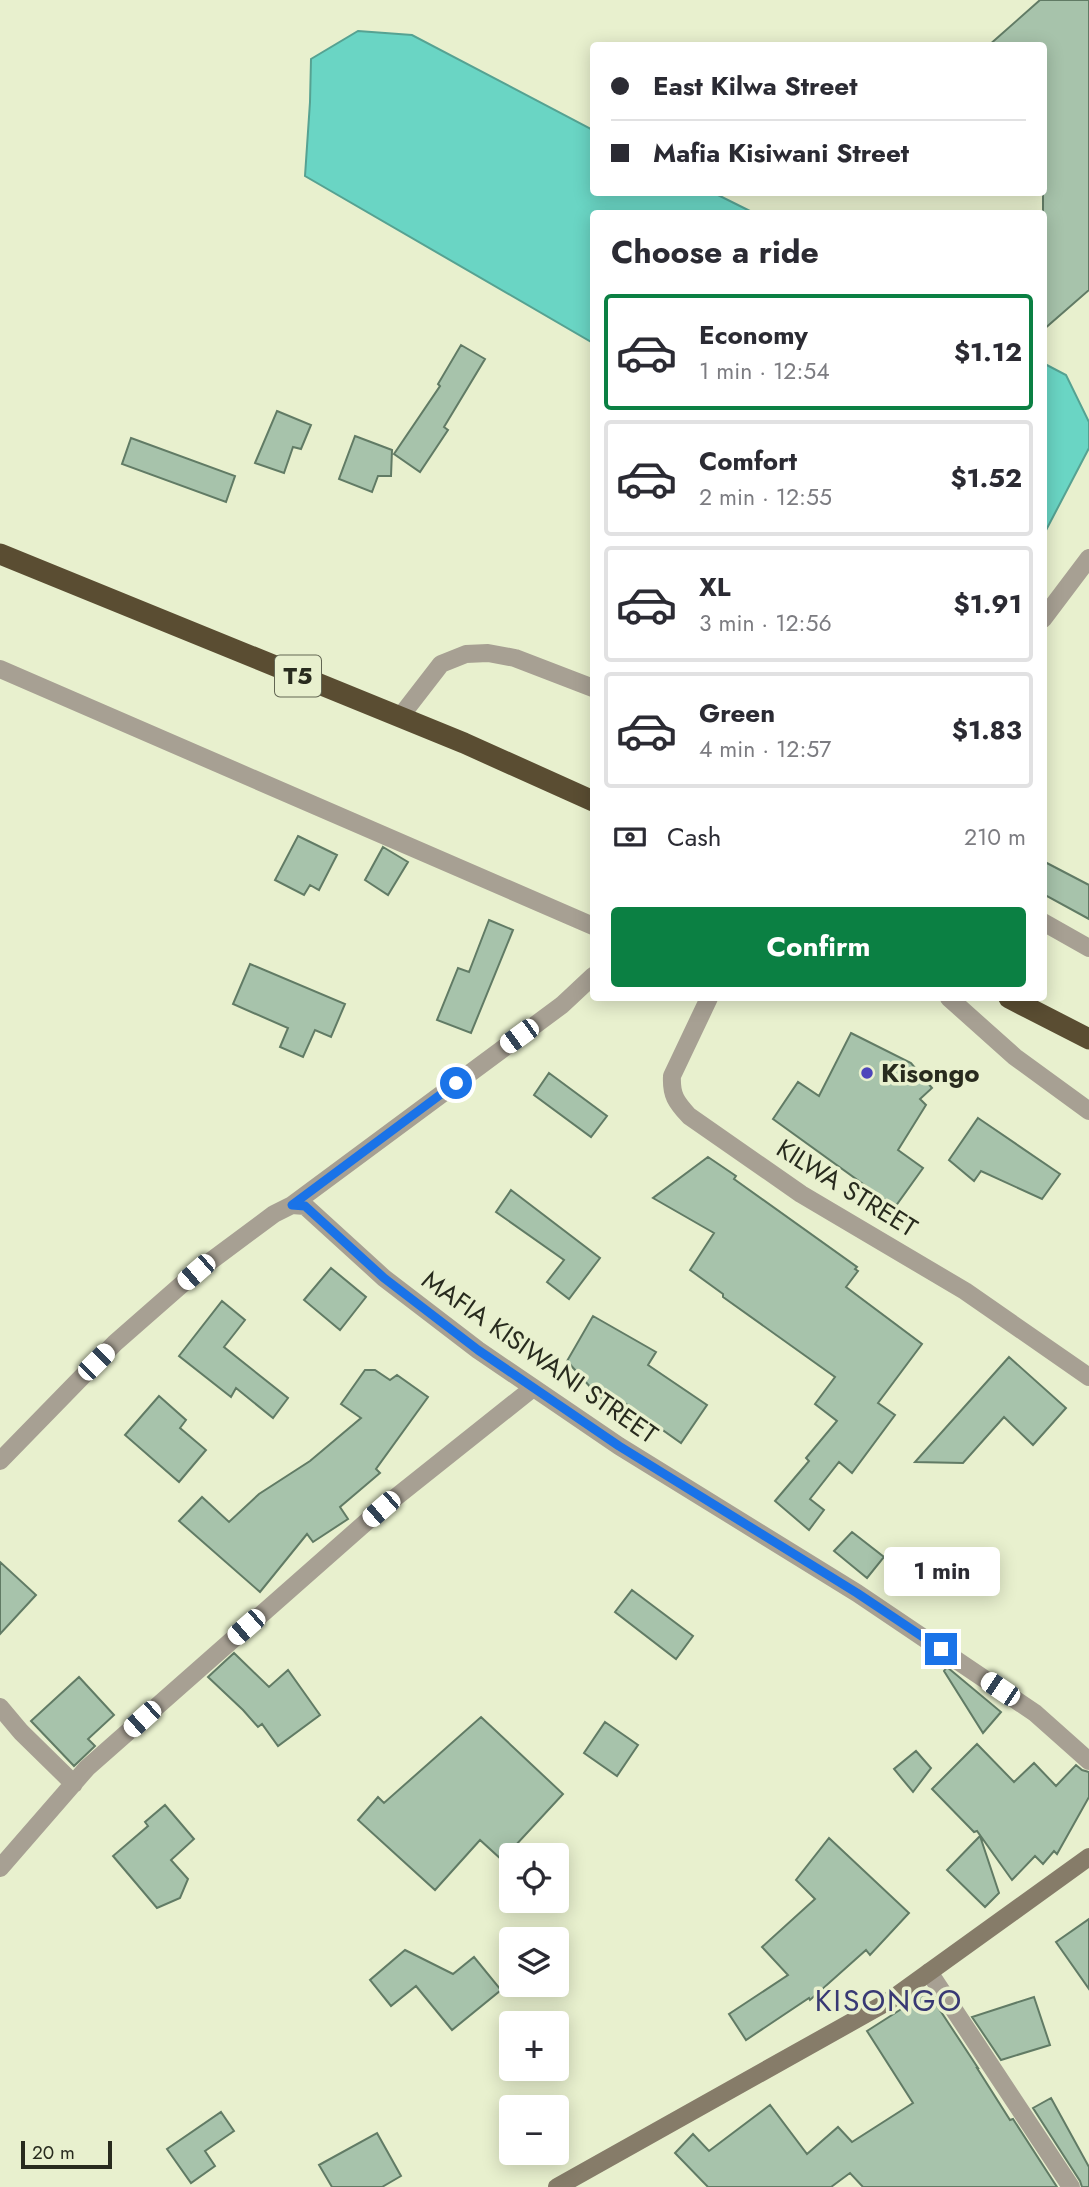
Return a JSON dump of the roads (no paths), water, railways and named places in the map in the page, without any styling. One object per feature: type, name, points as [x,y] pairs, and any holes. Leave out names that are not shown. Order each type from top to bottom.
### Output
[{"type":"highway","name":"T5","points":[[0,554],[464,743],[590,801]]},
{"type":"highway","points":[[1015,1001],[1089,1039]]},
{"type":"street","points":[[1047,614],[1089,558]]},
{"type":"street","points":[[400,717],[441,664],[467,654],[488,653],[515,658],[590,687]]},
{"type":"street","points":[[0,669],[590,925]]},
{"type":"street","points":[[1047,924],[1089,947]]},
{"type":"street","points":[[0,1461],[115,1343],[196,1272],[274,1214],[292,1205],[562,1005],[590,979]]},
{"type":"street","name":"KILWA STREET","points":[[708,1001],[672,1076],[671,1089],[679,1105],[689,1116],[801,1194],[965,1291],[1089,1377]]},
{"type":"street","points":[[953,1001],[1016,1057],[1089,1111]]},
{"type":"street","name":"MAFIA KISIWANI STREET","points":[[292,1205],[305,1206],[384,1278],[478,1350],[619,1446],[868,1601],[1035,1713],[1089,1761]]},
{"type":"street","points":[[0,1868],[87,1768],[381,1509],[533,1388]]},
{"type":"street","points":[[0,1707],[21,1732],[74,1784]]},
{"type":"street","points":[[557,2187],[889,2001],[1089,1857]]},
{"type":"street","points":[[929,1972],[1071,2187]]},
{"type":"water","points":[[358,31],[412,35],[590,128],[590,196],[720,196],[748,210],[590,210],[590,341],[305,176],[311,59]]},
{"type":"water","points":[[1047,365],[1066,375],[1089,422],[1089,448],[1047,528]]},
{"type":"place","name":"Kisongo","points":[[867,1073]]},
{"type":"district","name":"KISONGO","points":[[889,2001]]}]
